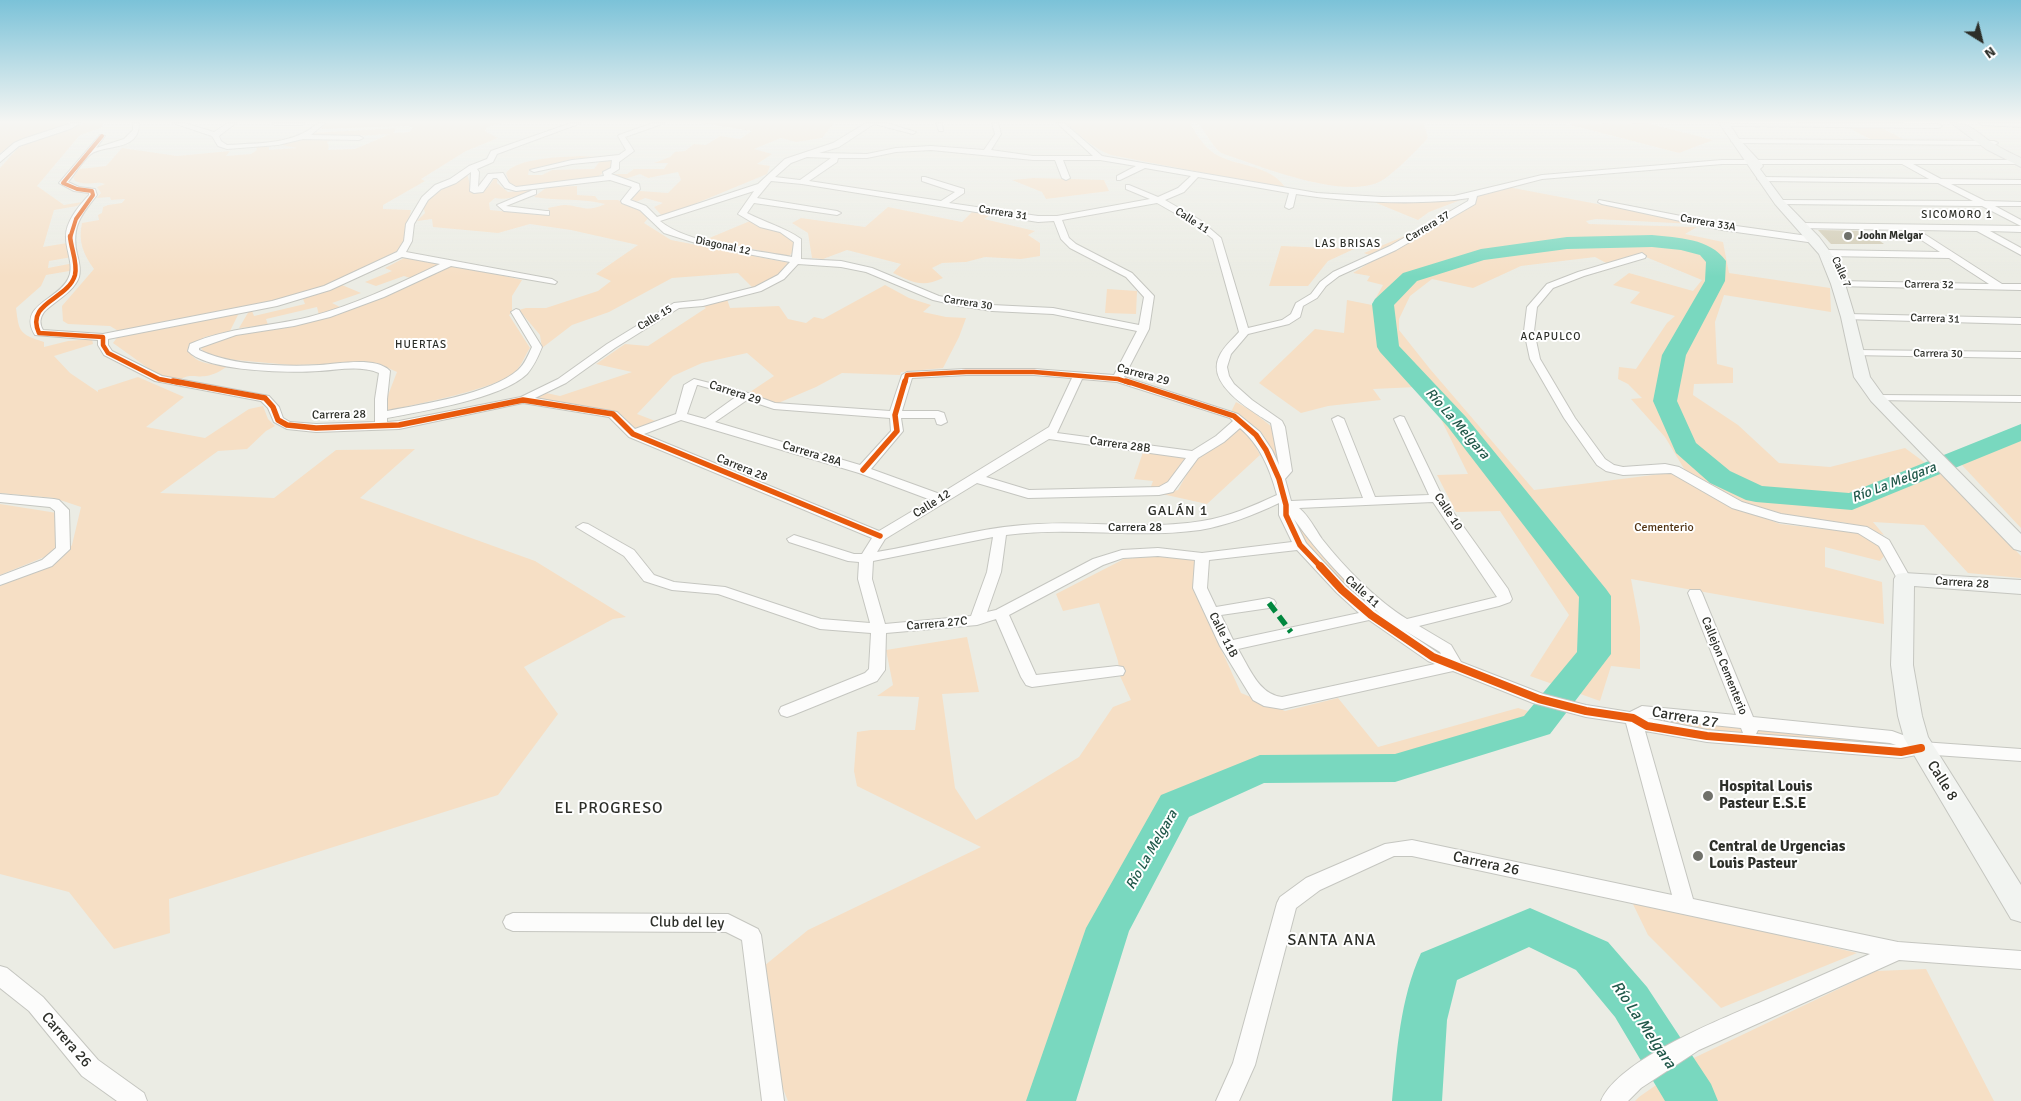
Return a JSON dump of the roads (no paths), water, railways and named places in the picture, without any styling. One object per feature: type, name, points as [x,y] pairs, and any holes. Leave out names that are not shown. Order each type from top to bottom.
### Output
[{"type":"street","points":[[70,174],[63,183],[77,189],[92,191],[93,195],[83,205],[70,236],[75,276],[67,288],[41,308],[34,317],[34,326],[39,333],[103,337],[246,310],[327,288],[401,254],[552,282]]},
{"type":"street","points":[[401,254],[408,241],[410,224],[425,199],[438,187],[463,174]]},
{"type":"street","points":[[475,174],[474,191],[480,190],[491,176],[496,175],[500,175],[503,182],[509,188],[516,189],[610,178],[636,186],[636,189],[629,194],[625,201],[643,208],[655,220],[761,186]]},
{"type":"street","points":[[606,174],[610,178]]},
{"type":"street","points":[[775,174],[761,186],[742,214],[763,225],[783,230],[798,241],[796,261]]},
{"type":"street","points":[[802,182],[813,174]]},
{"type":"street","points":[[933,174],[925,179],[961,190],[942,204]]},
{"type":"street","points":[[1120,178],[1127,174]]},
{"type":"street","name":"Carrera 31","points":[[770,179],[802,182],[1038,219],[1057,218],[1159,200],[1180,190],[1197,174]]},
{"type":"street","points":[[1199,174],[1293,192],[1382,199],[1454,198],[1473,195]]},
{"type":"street","name":"Carrera 37","points":[[1244,332],[1285,322],[1296,315],[1299,305],[1314,296],[1323,284],[1336,274],[1408,239],[1472,202],[1473,195],[1542,177],[1574,174]]},
{"type":"street","name":"Calle 7","points":[[1761,174],[1829,253],[1853,316],[1862,377],[1925,448],[2021,545]]},
{"type":"street","points":[[1926,174],[2021,223]]},
{"type":"street","points":[[1190,182],[1224,179]]},
{"type":"street","points":[[1764,179],[2021,182]]},
{"type":"street","points":[[546,212],[504,209],[501,205],[547,186]]},
{"type":"street","name":"Calle 11","points":[[1129,187],[1159,200],[1208,230],[1217,238],[1244,332]]},
{"type":"street","points":[[1289,207],[1293,192]]},
{"type":"street","points":[[750,200],[791,208],[837,213]]},
{"type":"street","name":"Carrera 33A","points":[[1602,202],[1722,227],[1810,231],[1907,227],[2021,229]]},
{"type":"street","points":[[1784,202],[2021,204]]},
{"type":"street","points":[[1057,218],[1065,239],[1073,246],[1130,275],[1149,296],[1149,307],[1144,329],[1118,379]]},
{"type":"street","name":"Diagonal 12","points":[[655,220],[667,231],[687,238],[796,261]]},
{"type":"street","points":[[1907,227],[1999,286]]},
{"type":"street","points":[[1979,228],[2021,252]]},
{"type":"street","points":[[1829,253],[1950,255]]},
{"type":"street","points":[[1642,256],[1550,286],[1532,307],[1529,330],[1535,359],[1580,433],[1601,462],[1610,468],[1623,471],[1665,468],[1675,470],[1737,505],[1779,518],[1862,530],[1884,543],[1904,578]]},
{"type":"street","name":"Carrera 30","points":[[796,261],[841,264],[869,270],[936,298],[959,303],[992,308],[1053,311],[1144,329]]},
{"type":"street","name":"Calle 15","points":[[523,400],[562,382],[611,346],[677,306],[703,303],[758,289],[781,277],[796,261]]},
{"type":"street","points":[[450,263],[331,314],[307,320],[234,332],[208,339],[194,346],[192,351],[203,358],[291,369],[356,366],[378,367],[385,371],[381,399],[381,421],[486,389],[521,373],[532,360],[537,348],[516,312]]},
{"type":"street","name":"Carrera 32","points":[[1842,284],[2021,287]]},
{"type":"street","points":[[234,332],[246,310]]},
{"type":"street","name":"Carrera 31","points":[[1853,316],[2021,321]]},
{"type":"street","points":[[1244,332],[1224,358],[1223,373],[1238,396],[1276,421],[1279,427],[1286,471],[1279,479]]},
{"type":"street","name":"Carrera 28","points":[[103,337],[103,345],[108,353],[159,379],[265,398],[273,407],[278,420],[287,425],[316,428],[381,421],[399,425],[523,400],[613,414],[633,434],[880,536]]},
{"type":"street","name":"Carrera 30","points":[[1859,353],[2021,355]]},
{"type":"street","name":"Carrera 29","points":[[681,416],[690,385],[694,382],[774,406],[895,415],[907,375],[966,372],[1078,375],[1118,379],[1207,406],[1234,416],[1241,421],[1256,435],[1266,450],[1279,479],[1284,501]]},
{"type":"street","name":"Calle 12","points":[[866,558],[880,536],[1054,429],[1078,375]]},
{"type":"street","points":[[707,423],[745,396]]},
{"type":"street","points":[[1884,402],[2021,399]]},
{"type":"street","points":[[863,470],[897,431],[895,415],[938,414],[940,415],[941,422]]},
{"type":"street","points":[[633,434],[681,416]]},
{"type":"street","name":"Carrera 28A","points":[[681,416],[863,470],[940,499]]},
{"type":"street","points":[[1338,419],[1371,502]]},
{"type":"street","name":"Calle 10","points":[[1400,419],[1437,498],[1503,592],[1505,599],[1405,625]]},
{"type":"street","points":[[974,478],[1028,494],[1159,491],[1168,488],[1194,455],[1220,439],[1241,421]]},
{"type":"street","name":"Carrera 28B","points":[[1047,435],[1194,455]]},
{"type":"street","points":[[0,498],[54,503],[62,510],[63,549],[47,563],[0,581]]},
{"type":"street","name":"Carrera 28","points":[[866,558],[1000,532],[1045,527],[1190,527],[1221,522],[1284,501],[1371,502],[1437,498]]},
{"type":"street","name":"Calle 11","points":[[1284,501],[1286,515],[1300,545],[1342,590],[1388,628],[1433,657],[1455,665]]},
{"type":"street","name":"Calle 11","points":[[1284,501],[1297,513],[1318,543],[1349,577],[1390,615],[1446,649],[1455,665]]},
{"type":"street","name":"Carrera 27C","points":[[584,527],[629,553],[649,578],[672,586],[720,590],[820,624],[879,629],[977,620],[1001,613],[1098,562],[1122,554],[1158,552],[1202,557],[1300,545]]},
{"type":"street","points":[[977,620],[994,572],[1000,532]]},
{"type":"street","points":[[787,711],[871,677],[877,670],[879,629],[865,579],[866,558],[853,558],[794,539]]},
{"type":"street","name":"Calle 11B","points":[[1202,557],[1200,588],[1228,646],[1258,696],[1270,702],[1282,702],[1455,665]]},
{"type":"street","name":"Carrera 28","points":[[1904,578],[2021,587]]},
{"type":"street","name":"Calle 8","points":[[1904,578],[1902,665],[1910,716],[1921,748],[2021,910]]},
{"type":"street","name":"Callejon Cementerio","points":[[1694,592],[1754,740]]},
{"type":"street","points":[[1212,612],[1269,603]]},
{"type":"street","points":[[1001,613],[1032,681],[1118,671]]},
{"type":"street","points":[[1228,646],[1371,615]]},
{"type":"street","points":[[1388,628],[1405,625]]},
{"type":"street","name":"Carrera 27","points":[[1455,665],[1539,699],[1586,711],[1632,718],[1647,726],[1707,736],[1902,752],[1921,748],[2021,755]]},
{"type":"street","name":"Carrera 27","points":[[1632,718],[1642,712],[1892,737],[1921,748]]},
{"type":"street","points":[[1632,718],[1685,906]]},
{"type":"street","name":"Carrera 26","points":[[1227,1101],[1244,1064],[1287,903],[1313,884],[1392,850],[1412,848],[1898,951],[2021,960]]},
{"type":"street","name":"Club del ley","points":[[513,922],[728,923],[751,935],[773,1101]]},
{"type":"street","name":"Carrera 26","points":[[1612,1101],[1633,1080],[1691,1043],[1898,951]]},
{"type":"street","name":"Carrera 26","points":[[0,975],[36,1004],[90,1068],[136,1101]]},
{"type":"waterway","name":"Río La Melgara","points":[[1051,1101],[1108,928],[1175,806],[1260,769],[1395,768],[1537,725],[1594,654],[1595,596],[1457,422],[1388,347],[1383,304],[1410,277],[1481,255],[1567,243],[1652,241],[1682,244],[1707,251],[1716,261],[1715,281],[1674,355],[1665,401],[1685,447],[1720,477],[1756,494],[1852,502],[2021,432]]},
{"type":"waterway","name":"Río La Melgara","points":[[1417,1101],[1424,1020],[1437,967],[1530,927],[1592,956],[1631,1002],[1693,1101]]},
{"type":"place","name":"Joohn Melgar","points":[[1848,236]]},
{"type":"place","name":"Hospital Louis Pasteur E.S.E","points":[[1708,796]]},
{"type":"place","name":"Central de Urgencias Louis Pasteur","points":[[1698,856]]},
{"type":"district","name":"SICOMORO 1","points":[[1957,215]]},
{"type":"district","name":"LAS BRISAS","points":[[1348,244]]},
{"type":"district","name":"ACAPULCO","points":[[1551,337]]},
{"type":"district","name":"HUERTAS","points":[[421,345]]},
{"type":"district","name":"GALÁN 1","points":[[1178,511]]},
{"type":"district","name":"EL PROGRESO","points":[[609,809]]},
{"type":"district","name":"SANTA ANA","points":[[1332,941]]},
{"type":"park label","name":"Cementerio","points":[[1664,528]]}]
